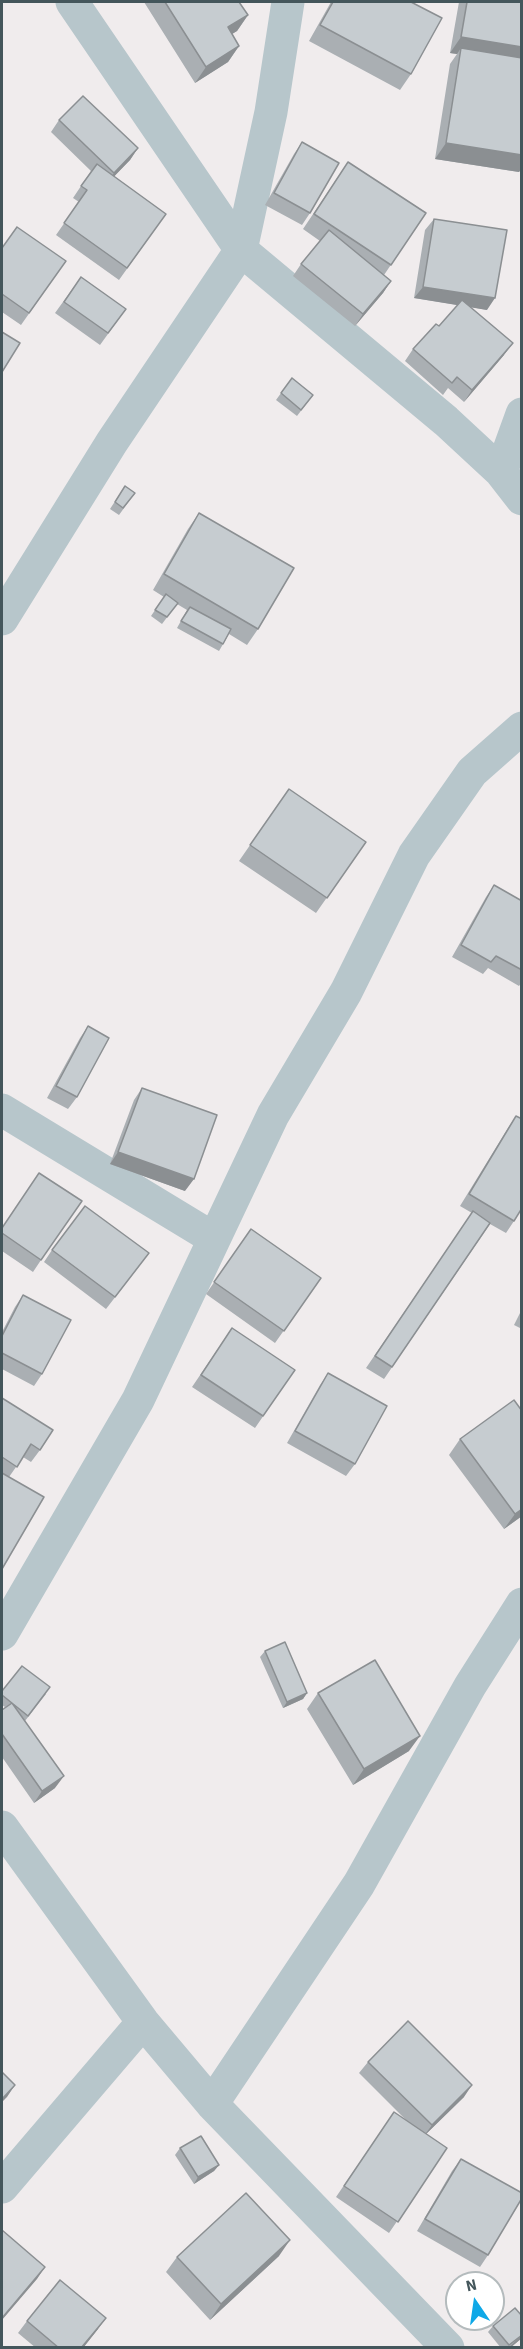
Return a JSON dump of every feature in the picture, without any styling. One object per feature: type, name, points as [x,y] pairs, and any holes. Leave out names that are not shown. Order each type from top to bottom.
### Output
[{"type":"street","points":[[72,2],[241,250],[446,421],[501,472],[522,499]]},
{"type":"street","points":[[2,619],[112,442],[241,250],[271,112],[288,2]]},
{"type":"street","points":[[501,472],[522,414]]},
{"type":"street","points":[[2,1634],[138,1400],[273,1115],[346,992],[414,855],[472,772],[522,728]]},
{"type":"street","points":[[2,1110],[213,1238]]},
{"type":"street","points":[[212,2104],[359,1884],[470,1686],[522,1604]]},
{"type":"street","points":[[2,1827],[143,2022],[212,2104],[448,2348]]},
{"type":"street","points":[[2,2187],[143,2022]]},
{"type":"building","points":[[165,2],[239,2],[248,15],[228,27],[239,46],[206,67]]},
{"type":"building","points":[[333,2],[411,2],[442,18],[411,74],[320,25]]},
{"type":"building","points":[[467,2],[522,2],[522,47],[461,37]]},
{"type":"building","points":[[461,48],[522,58],[522,155],[446,143]]},
{"type":"building","points":[[83,96],[138,148],[114,173],[59,120]]},
{"type":"building","points":[[302,142],[339,163],[310,213],[274,193]]},
{"type":"building","points":[[348,162],[426,213],[391,265],[314,214]]},
{"type":"building","points":[[97,164],[166,214],[127,268],[64,223],[87,190],[81,186]]},
{"type":"building","points":[[434,219],[507,230],[495,298],[423,287]]},
{"type":"building","points":[[17,227],[66,261],[29,313],[2,294],[2,248]]},
{"type":"building","points":[[329,230],[391,281],[363,314],[301,264]]},
{"type":"building","points":[[81,277],[126,309],[108,333],[64,302]]},
{"type":"building","points":[[462,300],[513,343],[472,390],[457,377],[452,383],[413,349],[436,324],[439,326]]},
{"type":"building","points":[[2,332],[20,343],[2,372]]},
{"type":"building","points":[[292,378],[313,395],[301,410],[281,393]]},
{"type":"building","points":[[125,486],[135,493],[123,508],[115,502]]},
{"type":"building","points":[[199,513],[294,568],[258,629],[164,574]]},
{"type":"building","points":[[166,594],[178,603],[167,617],[155,610]]},
{"type":"building","points":[[190,607],[231,629],[223,644],[181,621]]},
{"type":"building","points":[[289,789],[366,842],[327,898],[250,845]]},
{"type":"building","points":[[494,885],[522,901],[522,970],[496,956],[491,962],[461,945]]},
{"type":"building","points":[[88,1026],[109,1038],[77,1097],[56,1086]]},
{"type":"building","points":[[142,1088],[217,1115],[194,1179],[118,1152]]},
{"type":"building","points":[[516,1116],[522,1119],[522,1208],[514,1221],[469,1194]]},
{"type":"building","points":[[39,1173],[82,1201],[41,1260],[2,1233],[2,1228]]},
{"type":"building","points":[[85,1206],[149,1253],[115,1297],[52,1250]]},
{"type":"building","points":[[473,1211],[490,1223],[392,1367],[375,1356]]},
{"type":"building","points":[[251,1229],[321,1278],[284,1331],[214,1282]]},
{"type":"building","points":[[23,1295],[71,1320],[42,1374],[2,1353],[2,1336]]},
{"type":"building","points":[[232,1328],[295,1370],[263,1416],[201,1375]]},
{"type":"building","points":[[328,1373],[387,1406],[355,1464],[295,1431]]},
{"type":"building","points":[[2,1398],[53,1430],[40,1450],[31,1444],[17,1467],[2,1457]]},
{"type":"building","points":[[514,1400],[522,1411],[522,1509],[515,1514],[460,1439]]},
{"type":"building","points":[[2,1473],[44,1497],[2,1569]]},
{"type":"building","points":[[285,1642],[307,1693],[287,1702],[265,1651]]},
{"type":"building","points":[[375,1660],[420,1736],[364,1769],[318,1693]]},
{"type":"building","points":[[22,1666],[50,1687],[28,1716],[2,1695],[2,1691]]},
{"type":"building","points":[[12,1703],[64,1776],[42,1791],[2,1734],[2,1710]]},
{"type":"building","points":[[408,2021],[472,2085],[432,2125],[368,2062]]},
{"type":"building","points":[[2,2072],[15,2085],[2,2099]]},
{"type":"building","points":[[394,2112],[447,2148],[398,2222],[344,2186]]},
{"type":"building","points":[[201,2136],[219,2165],[198,2177],[180,2148]]},
{"type":"building","points":[[461,2159],[522,2193],[522,2198],[488,2255],[425,2219]]},
{"type":"building","points":[[246,2193],[290,2240],[221,2304],[177,2257]]},
{"type":"building","points":[[2,2230],[45,2267],[2,2318]]},
{"type":"building","points":[[60,2280],[106,2318],[81,2348],[59,2348],[27,2321]]},
{"type":"building","points":[[515,2308],[522,2316],[522,2335],[509,2345],[497,2331],[505,2331],[505,2316]]}]
